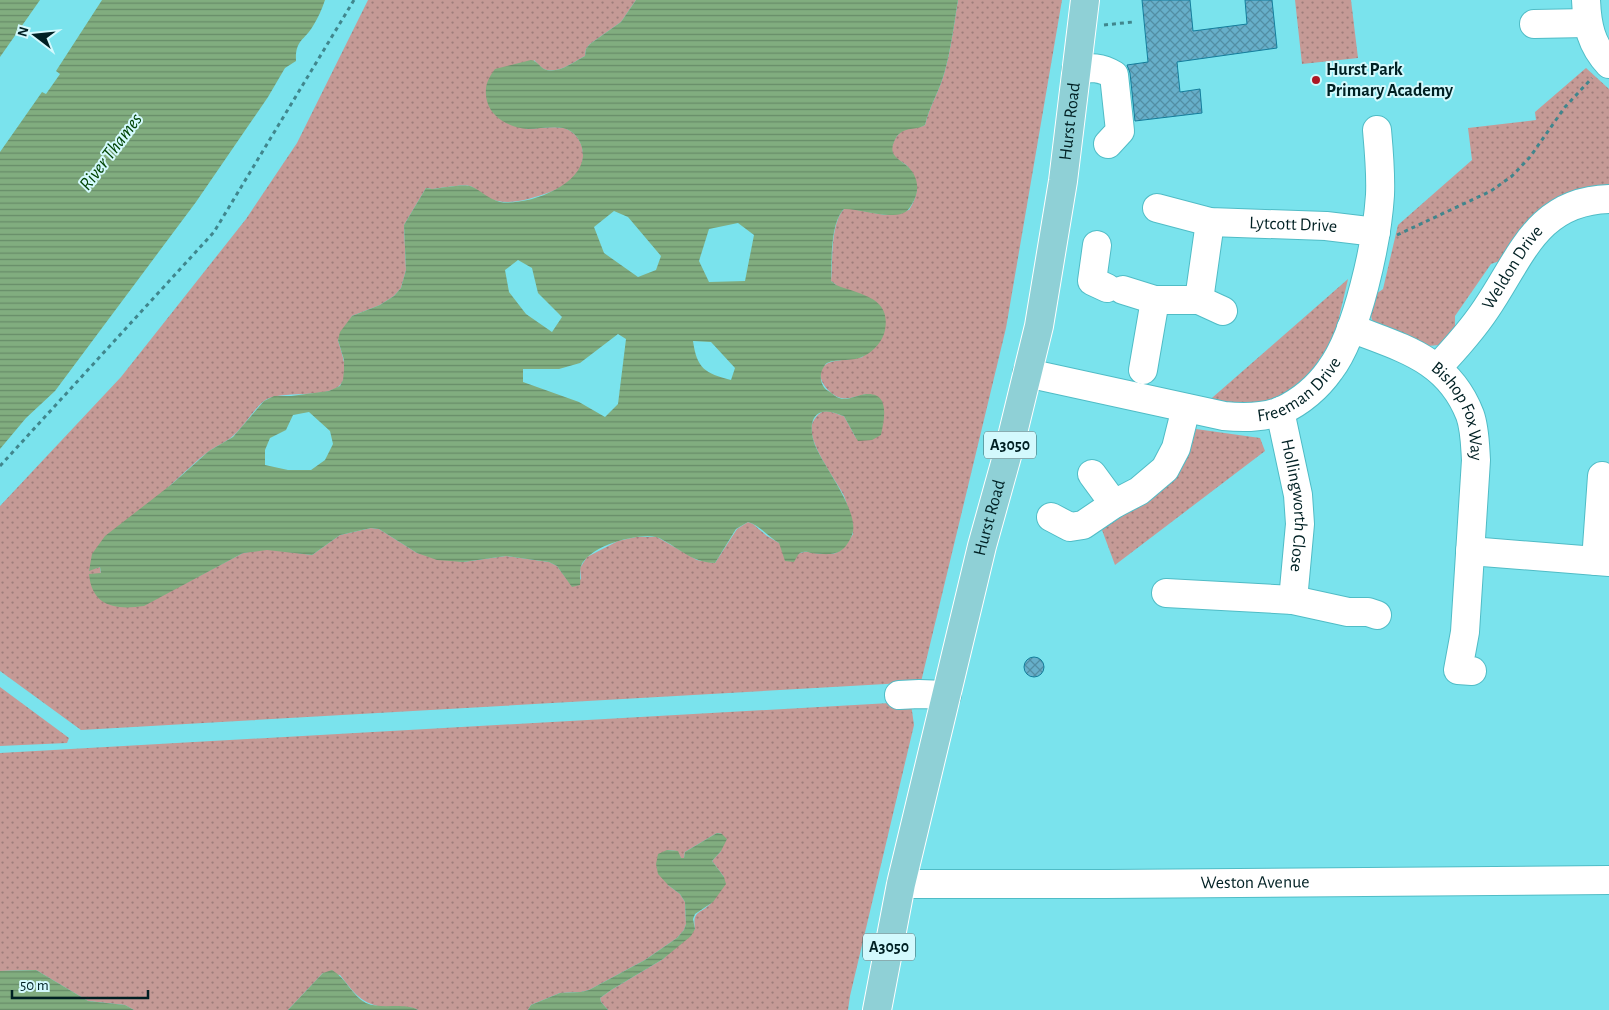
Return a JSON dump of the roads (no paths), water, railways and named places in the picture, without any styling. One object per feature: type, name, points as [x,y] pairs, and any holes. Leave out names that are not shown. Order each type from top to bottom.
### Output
[{"type":"main road","name":"Hurst Road","points":[[901,884],[982,546],[1009,449],[1039,326],[1062,181],[1085,0]]},
{"type":"main road","name":"A3050","points":[[877,1010],[901,884]]},
{"type":"street","points":[[1534,24],[1592,15],[1592,40],[1608,62]]},
{"type":"street","points":[[1076,70],[1091,67],[1105,70],[1114,76],[1122,135]]},
{"type":"street","name":"Freeman Drive","points":[[1027,373],[1224,416],[1245,418],[1264,415],[1280,411],[1300,400],[1318,385],[1332,368],[1362,296],[1374,238],[1380,195],[1380,160],[1377,130]]},
{"type":"street","name":"Weldon Drive","points":[[1437,368],[1459,344],[1486,309],[1526,242],[1545,222],[1566,208],[1592,199],[1609,199]]},
{"type":"street","name":"Lytcott Drive","points":[[1156,208],[1210,222],[1326,226],[1374,238]]},
{"type":"street","points":[[1097,245],[1092,282],[1154,300],[1212,305],[1210,222]]},
{"type":"street","points":[[1143,370],[1154,300]]},
{"type":"street","name":"Bishop Fox Way","points":[[1350,328],[1408,351],[1437,368],[1453,384],[1470,416],[1476,460],[1465,632],[1458,670],[1472,671]]},
{"type":"street","points":[[1051,517],[1070,527],[1083,525],[1114,504],[1139,491],[1165,469],[1176,448],[1186,408]]},
{"type":"street","name":"Hollingworth Close","points":[[1280,411],[1298,495],[1300,524],[1293,600]]},
{"type":"street","points":[[1092,474],[1114,504]]},
{"type":"street","points":[[1470,551],[1603,562],[1602,476]]},
{"type":"street","points":[[1166,593],[1293,600],[1348,612],[1368,612],[1377,615]]},
{"type":"street","points":[[900,695],[947,694]]},
{"type":"street","name":"Weston Avenue","points":[[901,884],[1609,880]]},
{"type":"water","points":[[0,0],[40,0],[0,57]]},
{"type":"water","name":"River Thames","points":[[102,0],[325,0],[315,23],[297,49],[296,61],[285,68],[268,97],[196,202],[55,391],[26,418],[0,449],[0,152],[42,92],[46,94],[60,74],[56,71]]},
{"type":"water","points":[[636,0],[958,0],[942,81],[925,125],[900,133],[893,146],[892,151],[894,155],[914,174],[917,184],[915,199],[908,210],[897,215],[844,209],[836,223],[831,281],[836,285],[872,299],[879,304],[886,319],[882,338],[878,345],[868,354],[851,360],[827,363],[821,373],[824,387],[837,397],[846,399],[866,394],[874,395],[883,402],[884,408],[881,435],[872,440],[858,441],[844,416],[836,413],[822,412],[814,417],[812,436],[815,445],[840,490],[851,515],[852,535],[845,547],[836,553],[830,554],[803,552],[799,554],[794,562],[785,561],[779,543],[748,522],[736,529],[715,563],[708,563],[686,554],[658,538],[637,537],[614,542],[593,552],[581,566],[580,585],[572,587],[557,566],[549,562],[506,556],[463,562],[437,560],[417,553],[379,529],[371,528],[340,535],[312,555],[267,550],[243,553],[144,606],[115,606],[100,600],[91,585],[89,574],[101,573],[100,567],[89,571],[92,554],[105,536],[172,484],[209,451],[233,437],[264,401],[274,396],[291,396],[329,391],[340,386],[343,380],[344,360],[338,340],[340,332],[352,316],[380,305],[394,296],[401,288],[406,270],[404,225],[426,188],[470,186],[496,201],[511,202],[524,201],[550,192],[573,177],[580,167],[583,156],[578,138],[572,132],[563,128],[528,129],[515,127],[503,121],[489,107],[486,96],[487,84],[495,69],[531,60],[544,69],[554,70],[565,67],[585,56],[586,49],[590,44],[621,22]],"holes":[[[614,211],[628,217],[661,256],[656,270],[638,277],[604,253],[594,227]],[[738,223],[754,235],[745,281],[709,282],[699,261],[709,229]],[[518,260],[532,268],[538,293],[562,317],[552,332],[526,314],[509,292],[505,270]],[[618,334],[626,339],[618,404],[605,417],[579,402],[523,382],[523,369],[559,369],[580,363]],[[693,341],[711,342],[735,368],[731,380],[715,375],[704,368],[700,364]],[[309,412],[330,431],[333,444],[325,460],[311,470],[288,470],[265,465],[265,450],[270,438],[286,430],[293,415]]]},
{"type":"water","points":[[717,833],[722,834],[727,839],[721,851],[712,861],[724,877],[726,884],[713,902],[695,914],[693,919],[695,929],[691,936],[663,959],[600,998],[608,1010],[528,1010],[531,1005],[560,993],[589,990],[645,960],[677,938],[684,930],[686,924],[685,902],[680,894],[658,874],[656,864],[658,854],[667,850],[678,851],[681,858],[684,858],[685,852]]},
{"type":"water","points":[[36,970],[88,1001],[125,1005],[134,1010],[0,1010],[0,971]]},
{"type":"water","points":[[332,970],[366,1003],[418,1010],[288,1010],[323,973]]},
{"type":"place","name":"Hurst Park Primary Academy","points":[[1316,80]]}]
